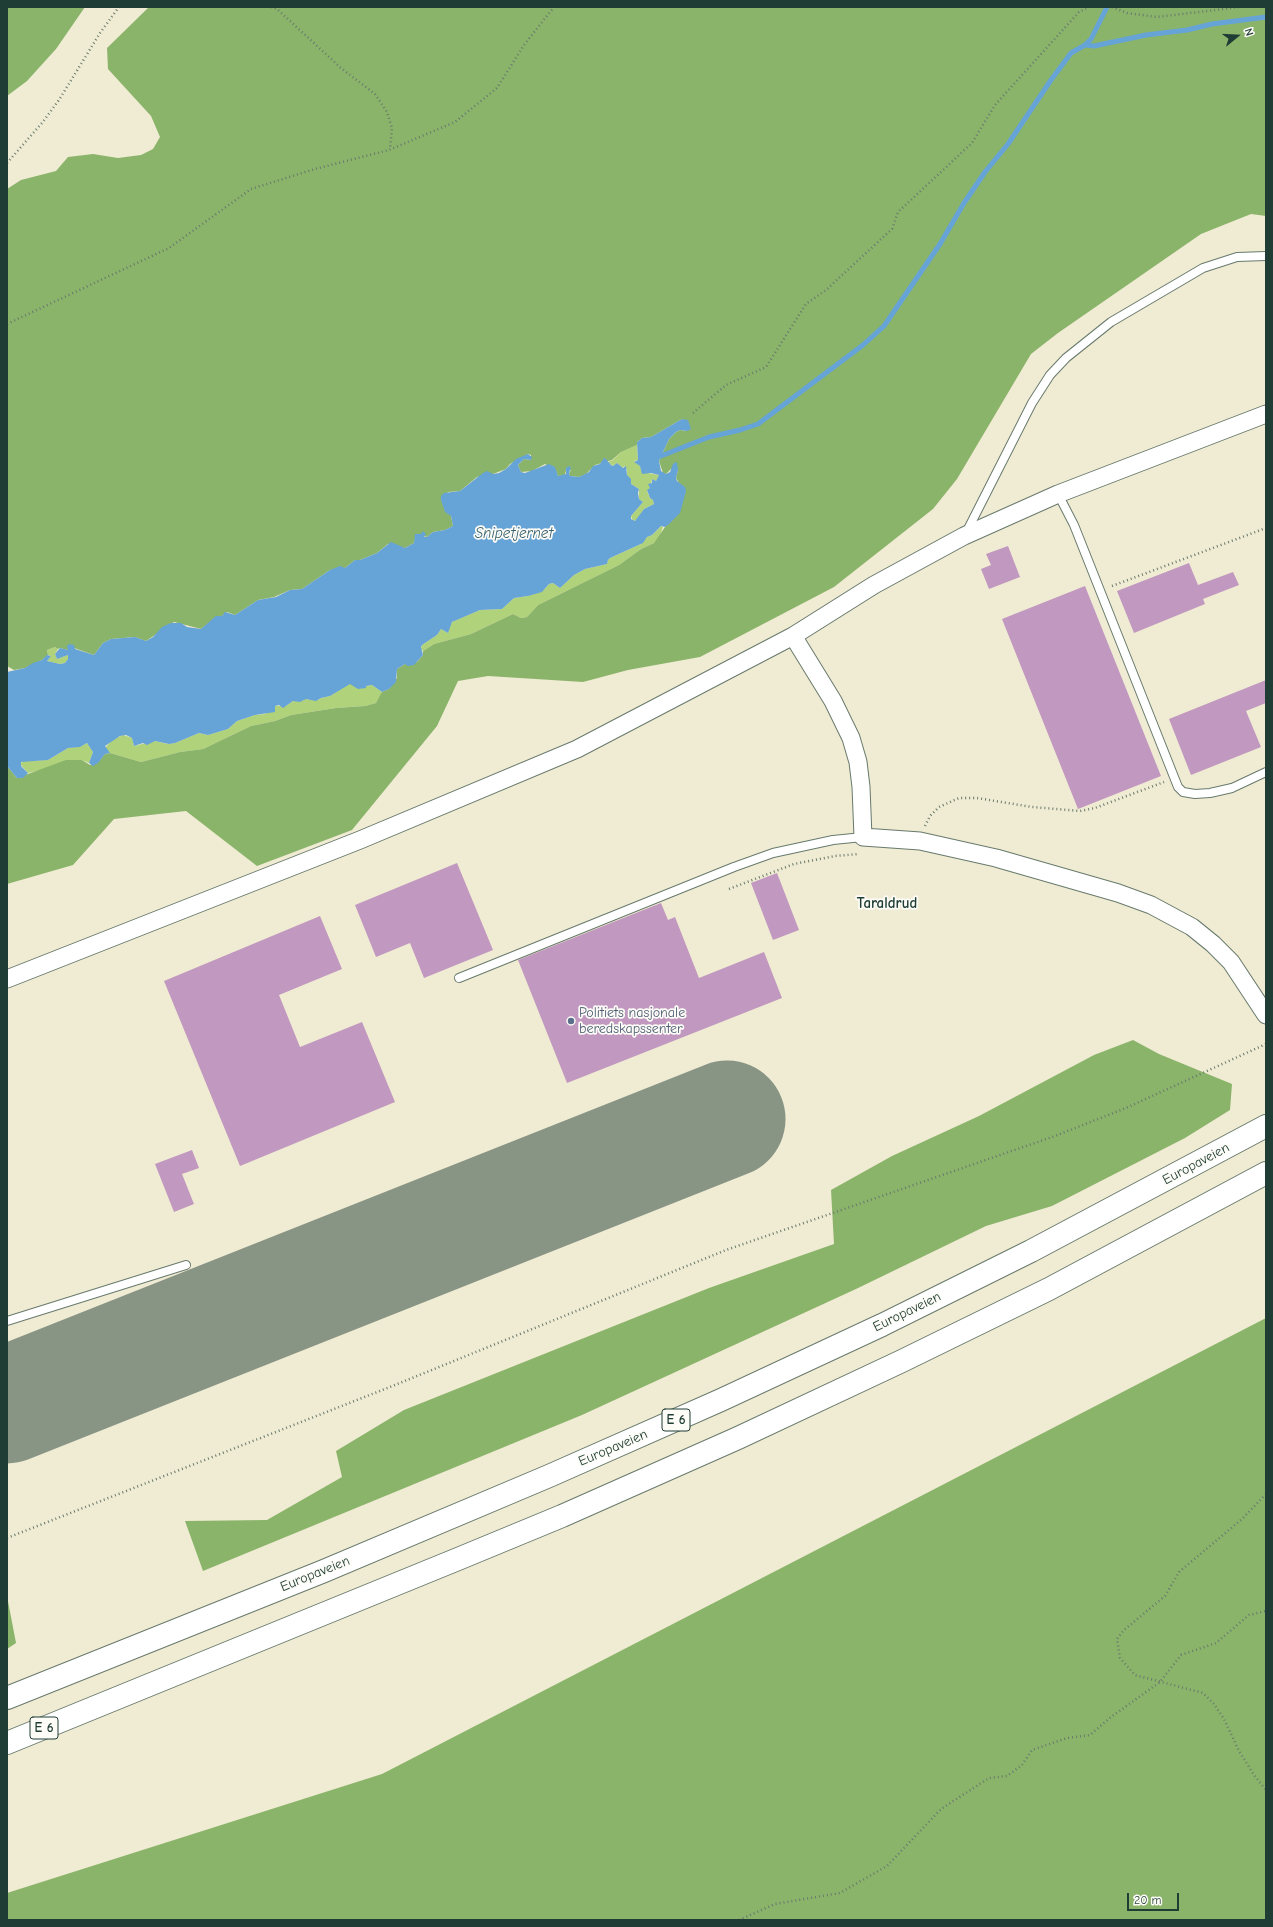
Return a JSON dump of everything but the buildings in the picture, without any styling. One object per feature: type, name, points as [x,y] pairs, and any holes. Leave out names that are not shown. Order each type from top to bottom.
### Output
[{"type":"highway","name":"Europaveien","points":[[7,1698],[324,1571],[714,1404],[882,1325],[1031,1251],[1266,1126]]},
{"type":"highway","name":"E 6","points":[[7,1742],[458,1559],[738,1438],[902,1361],[1049,1289],[1266,1173]]},
{"type":"street","points":[[7,979],[360,840],[577,749],[793,636],[874,585],[964,536],[1058,494],[1266,414]]},
{"type":"street","points":[[793,636],[833,701],[851,738],[859,774],[863,837],[920,841],[996,858],[1110,891],[1151,905],[1192,927],[1213,944],[1231,962],[1266,1015]]},
{"type":"lane","points":[[964,536],[1032,404],[1050,375],[1066,358],[1111,322],[1203,268],[1237,257],[1266,256]]},
{"type":"lane","points":[[1058,494],[1074,525],[1178,787],[1183,792],[1194,794],[1210,793],[1232,788],[1266,772]]},
{"type":"lane","points":[[460,978],[734,866],[773,853],[833,840],[863,837]]},
{"type":"lane","points":[[7,1321],[186,1265]]},
{"type":"path","points":[[7,163],[42,123],[59,100],[100,33],[118,7]]},
{"type":"path","points":[[271,7],[277,10],[341,68],[375,94],[387,112],[392,128],[390,150]]},
{"type":"path","points":[[7,324],[170,248],[251,190],[315,169],[390,150],[455,122],[497,88],[524,45],[554,7]]},
{"type":"path","points":[[693,413],[726,385],[766,367],[806,304],[826,290],[892,229],[898,212],[972,143],[995,105],[1079,12],[1089,7]]},
{"type":"path","points":[[1113,7],[1127,14],[1157,17],[1240,7]]},
{"type":"path","points":[[1100,590],[1266,528]]},
{"type":"path","points":[[7,1538],[395,1385],[726,1250],[1055,1136],[1126,1108],[1266,1044]]},
{"type":"path","points":[[1266,1494],[1242,1519],[1179,1572],[1165,1596],[1124,1630],[1117,1639],[1120,1658],[1135,1675],[1203,1693],[1214,1704],[1224,1718],[1239,1751],[1254,1775],[1266,1790]]},
{"type":"path","points":[[739,1920],[775,1904],[840,1893],[888,1866],[942,1809],[989,1778],[1007,1776],[1022,1765],[1032,1750],[1067,1738],[1090,1735],[1111,1717],[1160,1682],[1182,1655],[1216,1643],[1249,1615],[1266,1611]]},
{"type":"green space","points":[[7,7],[85,7],[56,49],[27,81],[7,96]]},
{"type":"green space","points":[[149,7],[1266,7],[1266,216],[1251,214],[1201,234],[1058,333],[1031,354],[957,479],[933,509],[834,587],[700,657],[628,670],[583,682],[488,676],[458,681],[437,726],[352,830],[257,866],[186,811],[114,819],[73,865],[7,884],[7,766],[17,778],[66,760],[82,760],[90,765],[100,760],[105,754],[110,753],[141,762],[180,752],[203,749],[251,726],[275,721],[291,715],[336,708],[365,706],[376,703],[382,692],[389,689],[397,678],[397,669],[405,664],[417,662],[423,655],[423,651],[434,644],[471,634],[513,614],[521,618],[527,617],[538,605],[619,565],[641,549],[654,543],[665,527],[679,483],[676,478],[678,470],[671,469],[666,474],[663,473],[659,461],[669,439],[680,430],[687,431],[682,419],[651,437],[642,438],[637,442],[637,445],[621,452],[612,460],[595,465],[586,474],[579,477],[570,476],[569,473],[571,470],[566,470],[565,475],[558,476],[556,471],[545,464],[532,471],[521,472],[518,465],[524,459],[531,460],[531,455],[528,454],[510,464],[506,469],[493,474],[477,477],[460,491],[448,492],[441,500],[451,516],[453,526],[445,530],[433,532],[427,537],[420,535],[415,539],[414,543],[405,548],[388,544],[377,553],[360,560],[355,560],[345,568],[330,570],[302,589],[290,590],[274,597],[258,600],[235,615],[227,612],[222,616],[215,618],[201,629],[174,622],[146,641],[135,637],[111,639],[103,643],[94,655],[74,648],[67,650],[60,648],[58,649],[55,647],[47,650],[48,655],[42,660],[25,668],[14,670],[7,666],[7,189],[21,180],[56,171],[68,157],[93,154],[118,158],[141,155],[153,149],[160,137],[151,116],[108,69],[107,48]]},
{"type":"green space","points":[[637,445],[638,460],[634,461],[640,466],[642,472],[659,475],[656,481],[652,479],[650,488],[647,491],[654,504],[644,509],[637,520],[633,521],[631,516],[643,502],[639,499],[639,489],[631,484],[631,480],[627,475],[627,470],[624,466],[623,468],[617,463],[613,466],[608,462],[613,460],[621,452]]},
{"type":"green space","points":[[661,526],[663,527],[659,538],[654,543],[641,549],[619,565],[538,605],[527,617],[521,618],[513,614],[471,634],[434,644],[423,651],[421,649],[422,645],[437,635],[441,629],[448,633],[450,624],[454,621],[480,610],[502,609],[514,598],[528,596],[545,589],[549,584],[553,583],[560,588],[574,575],[585,569],[607,564],[610,558],[641,544]]},
{"type":"green space","points":[[55,647],[58,649],[55,654],[57,659],[68,655],[69,658],[65,663],[60,664],[47,661],[51,656],[48,655],[47,650]]},
{"type":"green space","points":[[350,683],[365,688],[366,686],[372,685],[382,692],[381,696],[376,703],[365,706],[336,708],[291,715],[275,721],[251,726],[203,749],[180,752],[141,762],[110,753],[105,748],[112,740],[123,735],[132,738],[134,746],[155,741],[168,744],[175,743],[199,733],[208,735],[228,729],[237,721],[255,715],[265,714],[275,706],[286,706],[293,701],[302,701],[305,699],[318,700],[330,696]]},
{"type":"green space","points":[[87,743],[93,752],[89,763],[82,760],[28,773],[20,764],[23,761],[48,760],[68,748],[82,746]]},
{"type":"green space","points":[[1133,1040],[1159,1054],[1232,1084],[1230,1110],[1185,1138],[1052,1206],[986,1226],[856,1289],[582,1415],[203,1571],[185,1521],[267,1520],[342,1477],[336,1451],[404,1410],[709,1288],[834,1244],[831,1190],[892,1156],[979,1116],[1094,1055]]},
{"type":"green space","points":[[1266,1318],[1266,1920],[7,1920],[7,1893],[382,1774]]},
{"type":"green space","points":[[7,1596],[16,1643],[7,1649]]},
{"type":"water","name":"Snipetjernet","points":[[682,419],[688,420],[691,429],[687,431],[680,430],[669,439],[659,461],[661,471],[666,474],[670,472],[673,464],[676,462],[677,463],[678,470],[676,478],[677,481],[685,487],[686,491],[680,513],[669,524],[665,527],[661,526],[652,535],[647,537],[643,543],[610,558],[607,564],[585,569],[574,575],[560,588],[553,583],[549,584],[542,592],[514,598],[502,609],[480,610],[452,622],[448,633],[441,629],[437,635],[422,645],[423,655],[414,665],[408,666],[405,664],[397,669],[396,682],[389,689],[382,692],[372,685],[366,686],[366,688],[358,689],[350,684],[330,696],[316,701],[306,699],[300,702],[293,701],[283,708],[279,705],[275,706],[275,712],[255,715],[237,721],[228,729],[208,735],[199,733],[175,743],[169,744],[155,741],[147,745],[143,743],[134,746],[132,738],[126,735],[120,736],[105,746],[110,753],[105,754],[98,763],[93,766],[89,763],[93,752],[87,743],[80,747],[68,748],[48,760],[21,762],[21,766],[28,773],[23,778],[17,778],[7,766],[7,672],[25,668],[42,660],[47,655],[51,656],[47,661],[60,664],[65,663],[68,659],[68,655],[57,659],[55,654],[60,648],[68,650],[67,646],[69,644],[74,645],[75,649],[94,655],[103,643],[111,639],[135,637],[146,641],[153,637],[162,627],[171,623],[181,623],[187,627],[201,629],[216,616],[222,616],[225,612],[235,615],[258,600],[276,597],[290,590],[302,589],[330,570],[340,566],[345,568],[355,560],[360,560],[377,553],[391,542],[405,548],[414,543],[415,534],[421,534],[423,531],[426,534],[424,537],[427,537],[433,532],[445,530],[453,526],[451,516],[445,512],[441,500],[441,496],[444,493],[460,491],[487,471],[493,474],[499,473],[506,469],[516,459],[528,454],[532,457],[531,460],[524,459],[518,465],[521,472],[525,473],[549,464],[555,467],[558,476],[566,474],[566,468],[569,466],[571,468],[569,473],[570,476],[579,477],[589,472],[593,466],[600,464],[604,458],[613,466],[617,463],[623,468],[626,466],[627,475],[631,479],[631,484],[639,489],[639,499],[643,502],[631,516],[631,519],[635,521],[644,509],[654,504],[647,490],[650,488],[648,484],[652,483],[652,479],[656,481],[659,475],[651,473],[642,474],[640,466],[634,462],[638,460],[637,442],[642,438],[651,437]]},
{"type":"waterway","points":[[661,456],[709,437],[758,424],[863,345],[884,326],[940,244],[964,203],[985,172],[1008,144],[1071,53],[1085,45],[1091,39],[1107,7]]},
{"type":"waterway","points":[[1085,45],[1094,46],[1146,35],[1266,17]]},
{"type":"runway","points":[[7,1405],[727,1119]]},
{"type":"place","name":"Politiets nasjonale beredskapssenter","points":[[571,1021]]},
{"type":"district","name":"Taraldrud","points":[[887,904]]}]
